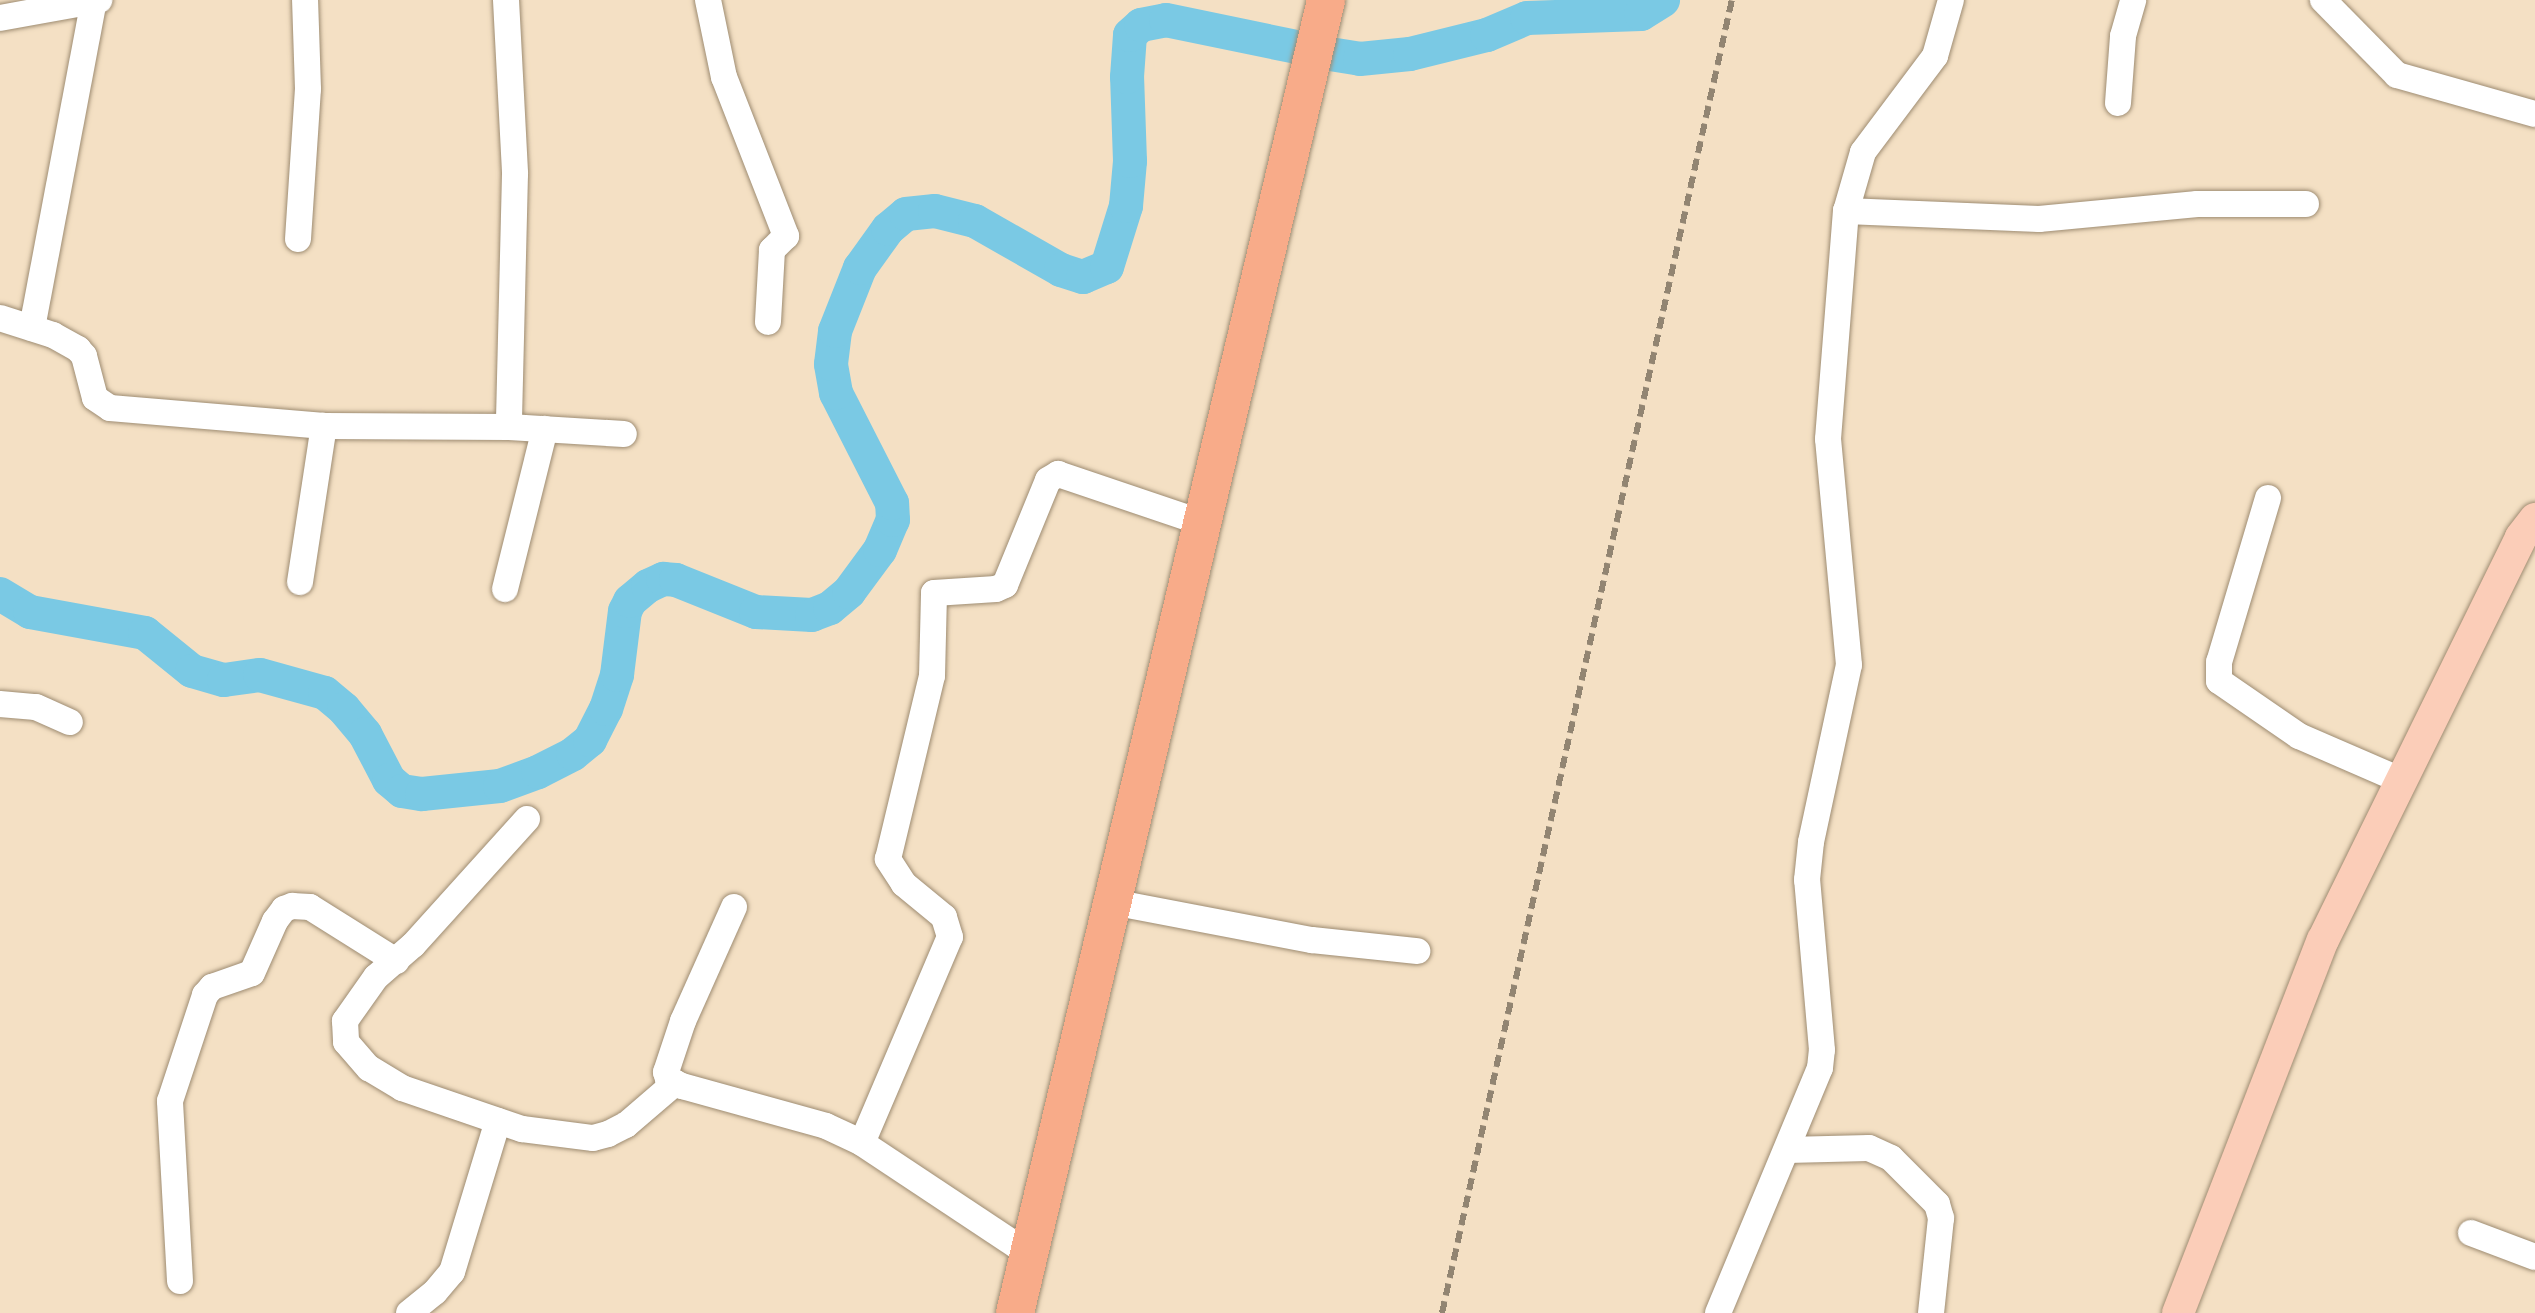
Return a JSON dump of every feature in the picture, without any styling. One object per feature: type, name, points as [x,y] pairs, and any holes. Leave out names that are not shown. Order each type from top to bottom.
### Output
[{"type":"highway","points":[[1015,1313],[1326,0]]},
{"type":"main road","points":[[2178,1313],[2323,940],[2521,537],[2535,519]]},
{"type":"street","points":[[0,18],[96,0],[32,328]]},
{"type":"street","points":[[298,239],[308,89],[305,0]]},
{"type":"street","points":[[506,0],[515,174],[509,427]]},
{"type":"street","points":[[708,0],[724,77],[786,236],[772,250],[768,322]]},
{"type":"street","points":[[1718,1313],[1820,1068],[1822,1050],[1807,880],[1808,860],[1849,665],[1828,439],[1846,211],[1863,152],[1935,56],[1951,0]]},
{"type":"street","points":[[2118,103],[2123,36],[2133,0]]},
{"type":"street","points":[[2323,0],[2397,75],[2535,114]]},
{"type":"street","points":[[1846,211],[2039,219],[2207,204],[2306,204]]},
{"type":"street","points":[[0,318],[32,328],[83,353],[95,398],[110,408],[324,426],[509,427],[624,434]]},
{"type":"street","points":[[300,582],[324,426]]},
{"type":"street","points":[[505,589],[545,429]]},
{"type":"street","points":[[862,1143],[950,937],[944,917],[904,884],[888,859],[932,676],[934,593],[996,589],[1005,585],[1048,480],[1058,474],[1203,523]]},
{"type":"street","points":[[2268,498],[2219,662],[2219,681],[2299,736],[2400,780]]},
{"type":"street","points":[[0,704],[36,707],[70,722]]},
{"type":"street","points":[[527,819],[356,1002],[345,1021],[346,1042],[369,1068],[402,1088],[522,1129],[593,1138],[618,1130],[675,1083]]},
{"type":"street","points":[[1112,902],[1312,940],[1417,951]]},
{"type":"street","points":[[180,1281],[170,1101],[205,995],[212,987],[252,973],[275,921],[284,909],[292,906],[310,907],[396,961]]},
{"type":"street","points":[[734,907],[678,1034],[666,1072],[675,1083],[826,1126],[862,1143],[1029,1254]]},
{"type":"street","points":[[409,1313],[435,1292],[452,1272],[498,1121]]},
{"type":"street","points":[[1787,1150],[1869,1148],[1891,1158],[1937,1204],[1941,1218],[1931,1313]]},
{"type":"street","points":[[2471,1233],[2535,1257]]},
{"type":"waterway","points":[[1330,54],[1360,59],[1410,54],[1487,35],[1527,18],[1641,14],[1663,0]]},
{"type":"waterway","points":[[0,594],[30,612],[145,633],[192,671],[224,680],[260,675],[325,693],[344,709],[365,734],[389,780],[402,791],[422,794],[500,786],[538,772],[573,754],[590,740],[606,709],[617,675],[625,611],[630,601],[648,586],[663,579],[676,580],[756,612],[812,615],[830,608],[849,592],[880,550],[893,520],[892,503],[836,393],[831,364],[835,331],[860,268],[888,229],[906,214],[935,211],[975,221],[1061,270],[1083,277],[1107,267],[1126,206],[1130,161],[1127,77],[1130,35],[1141,25],[1166,20],[1292,46]]},
{"type":"railway","points":[[1442,1313],[1732,0]]}]
